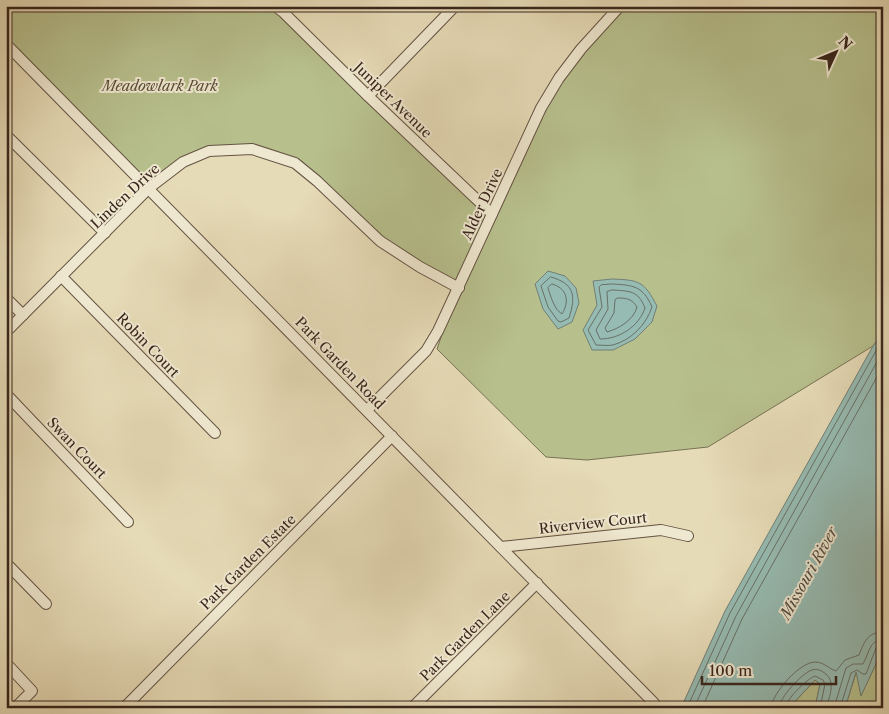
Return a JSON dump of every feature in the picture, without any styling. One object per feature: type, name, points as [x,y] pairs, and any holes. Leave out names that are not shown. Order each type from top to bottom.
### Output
[{"type":"street","points":[[368,96],[455,6]]},
{"type":"street","name":"Alder Drive","points":[[367,410],[426,351],[459,288],[541,108],[559,78],[581,49],[620,6]]},
{"type":"street","name":"Juniper Avenue","points":[[282,8],[368,96],[492,214]]},
{"type":"street","name":"Park Garden Road","points":[[6,44],[654,703]]},
{"type":"street","points":[[6,135],[105,233]]},
{"type":"street","name":"Linden Drive","points":[[6,332],[149,188],[183,162],[209,152],[252,149],[295,163],[317,181],[380,241],[420,267],[459,288]]},
{"type":"street","name":"Robin Court","points":[[61,276],[215,433]]},
{"type":"street","points":[[6,298],[23,315]]},
{"type":"street","name":"Swan Court","points":[[6,394],[128,522]]},
{"type":"street","name":"Park Garden Estate","points":[[124,708],[392,436]]},
{"type":"street","name":"Riverview Court","points":[[501,547],[661,530],[688,536]]},
{"type":"street","points":[[6,563],[46,604]]},
{"type":"street","name":"Park Garden Lane","points":[[412,708],[537,583]]},
{"type":"street","points":[[6,664],[32,691],[15,708]]},
{"type":"green space","name":"Meadowlark Park","points":[[6,6],[275,6],[492,213],[541,108],[620,6],[883,6],[883,333],[873,346],[708,447],[587,460],[546,457],[437,349],[458,288],[380,241],[295,163],[252,149],[209,151],[149,188],[6,44]]},
{"type":"green space","points":[[883,645],[883,708],[845,708],[857,670],[861,695]]},
{"type":"green space","points":[[815,680],[820,684],[815,708],[789,708]]},
{"type":"water","points":[[548,271],[565,276],[576,288],[579,303],[572,322],[558,329],[543,309],[535,284]]},
{"type":"water","points":[[612,279],[635,281],[640,284],[648,291],[657,306],[652,322],[635,339],[613,350],[592,350],[583,330],[597,305],[593,281]]},
{"type":"water","name":"Missouri River","points":[[883,333],[883,645],[861,696],[856,672],[845,708],[815,708],[820,684],[815,680],[789,708],[681,708],[725,611],[873,346]]}]
